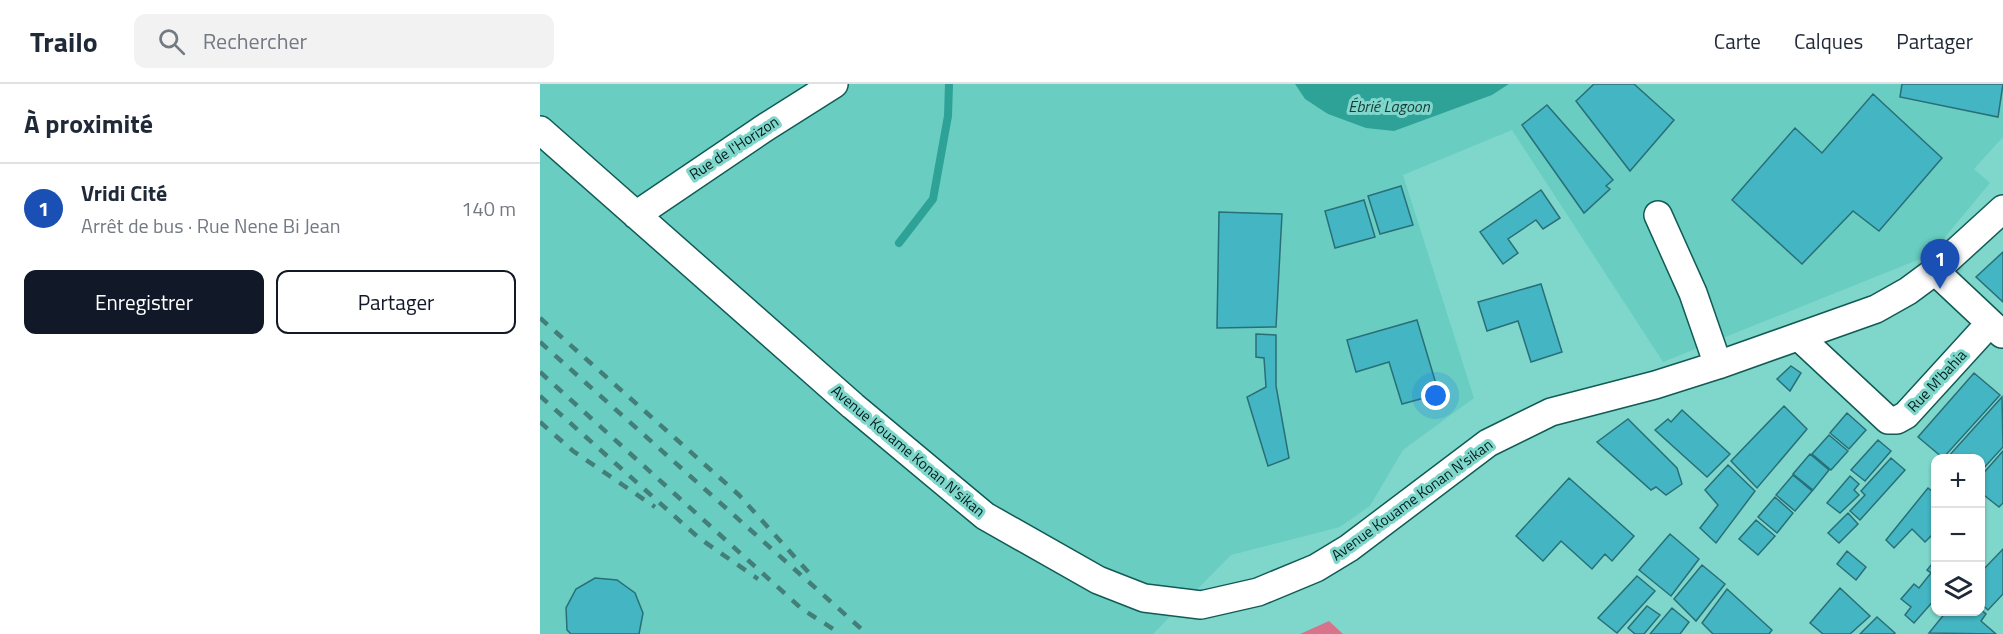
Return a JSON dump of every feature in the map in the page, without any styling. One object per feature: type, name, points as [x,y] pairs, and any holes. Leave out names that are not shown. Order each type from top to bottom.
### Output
[{"type":"street","name":"Rue de l'Horizon","points":[[636,215],[834,84]]},
{"type":"street","name":"Avenue Kouame Konan N'sikan","points":[[540,130],[853,406],[985,516],[1098,580],[1144,598],[1201,605],[1258,592],[1306,572],[1350,548],[1488,443],[1551,412],[1655,385],[1876,309],[1908,291],[1935,271],[2003,209]]},
{"type":"street","points":[[1658,215],[1694,293],[1718,365]]},
{"type":"street","points":[[1935,271],[1997,329]]},
{"type":"street","name":"Rue M'bahia","points":[[1799,337],[1888,420],[1897,420],[1906,415],[1997,329]]},
{"type":"shaded area","points":[[540,84],[1295,84],[1305,99],[1394,130],[1492,95],[1509,84],[2003,84],[2003,137],[1974,169],[1990,183],[1930,255],[1663,362],[1512,130],[1403,175],[1474,398],[1403,450],[1370,506],[1340,527],[1231,555],[1153,634],[540,634]]},
{"type":"shaded area","points":[[1329,621],[1343,634],[1300,634]]},
{"type":"water","name":"Ébrié Lagoon","points":[[1295,84],[1509,84],[1492,95],[1394,131],[1366,128],[1328,114],[1305,99]]},
{"type":"building","points":[[1594,84],[1634,84],[1674,120],[1630,171],[1576,101]]},
{"type":"building","points":[[1902,84],[2003,84],[1998,117],[1900,97]]},
{"type":"building","points":[[1873,94],[1942,158],[1879,231],[1853,211],[1802,264],[1732,200],[1795,128],[1822,153]]},
{"type":"building","points":[[1547,105],[1613,180],[1606,186],[1610,189],[1584,213],[1522,125]]},
{"type":"building","points":[[1401,186],[1413,225],[1380,234],[1368,196]]},
{"type":"building","points":[[1541,190],[1560,218],[1543,229],[1536,220],[1508,239],[1518,253],[1503,264],[1480,232]]},
{"type":"building","points":[[1364,200],[1375,237],[1335,248],[1325,211]]},
{"type":"building","points":[[1219,212],[1282,214],[1276,327],[1217,328]]},
{"type":"building","points":[[2003,252],[2003,302],[1976,277]]},
{"type":"building","points":[[1541,284],[1562,352],[1531,362],[1518,321],[1487,331],[1478,302]]},
{"type":"building","points":[[1417,320],[1439,394],[1402,404],[1389,362],[1356,372],[1347,340]]},
{"type":"building","points":[[1256,334],[1276,335],[1276,386],[1289,458],[1268,466],[1247,397],[1266,387],[1264,358],[1256,357]]},
{"type":"building","points":[[1791,366],[1801,373],[1790,391],[1777,379]]},
{"type":"building","points":[[1974,373],[2000,395],[1947,454],[1938,454],[1918,437]]},
{"type":"building","points":[[2002,397],[2003,447],[1985,467],[1985,454],[1951,454]]},
{"type":"building","points":[[1784,406],[1807,429],[1757,488],[1731,461]]},
{"type":"building","points":[[1682,410],[1730,454],[1707,477],[1655,430],[1668,419],[1671,422]]},
{"type":"building","points":[[1847,413],[1866,430],[1849,449],[1830,433]]},
{"type":"building","points":[[1628,419],[1677,468],[1682,484],[1666,495],[1656,487],[1651,490],[1597,442]]},
{"type":"building","points":[[1829,435],[1848,451],[1831,470],[1812,454]]},
{"type":"building","points":[[1878,440],[1891,451],[1865,481],[1851,470]]},
{"type":"building","points":[[2003,451],[2003,503],[1999,507],[1985,496],[1985,471]]},
{"type":"building","points":[[1810,454],[1829,470],[1813,490],[1793,474]]},
{"type":"building","points":[[1891,458],[1905,470],[1860,520],[1850,511],[1865,495],[1861,491]]},
{"type":"building","points":[[1728,465],[1755,491],[1716,543],[1700,528],[1718,505],[1705,490]]},
{"type":"building","points":[[1793,475],[1812,491],[1795,511],[1776,495]]},
{"type":"building","points":[[1850,476],[1859,484],[1854,490],[1859,495],[1840,513],[1827,503]]},
{"type":"building","points":[[1569,478],[1634,536],[1612,561],[1605,554],[1592,569],[1561,541],[1543,561],[1516,536]]},
{"type":"building","points":[[1928,488],[1931,490],[1931,536],[1925,542],[1912,529],[1894,548],[1886,540]]},
{"type":"building","points":[[1775,497],[1793,513],[1777,533],[1758,517]]},
{"type":"building","points":[[1848,513],[1858,524],[1839,543],[1828,533]]},
{"type":"building","points":[[1756,520],[1775,536],[1758,555],[1739,539]]},
{"type":"building","points":[[1670,534],[1699,559],[1671,596],[1639,570]]},
{"type":"building","points":[[2003,549],[2003,594],[1988,610],[1985,607],[1985,568]]},
{"type":"building","points":[[1847,551],[1866,567],[1856,580],[1837,564]]},
{"type":"building","points":[[1702,565],[1725,584],[1696,621],[1674,599]]},
{"type":"building","points":[[1931,573],[1931,604],[1914,623],[1905,615],[1911,607],[1901,599],[1914,584],[1919,588]]},
{"type":"building","points":[[1637,576],[1655,591],[1617,633],[1598,618]]},
{"type":"building","points":[[595,578],[617,580],[635,593],[643,613],[639,634],[571,634],[567,630],[566,608],[576,589]]},
{"type":"building","points":[[1840,588],[1870,616],[1850,634],[1823,634],[1810,623]]},
{"type":"building","points":[[1727,589],[1772,630],[1769,634],[1713,634],[1702,623]]},
{"type":"building","points":[[1647,606],[1660,615],[1644,634],[1635,634],[1628,628]]},
{"type":"building","points":[[1672,608],[1689,622],[1680,634],[1650,634]]},
{"type":"building","points":[[1943,616],[1985,616],[1981,621],[1996,634],[1929,633]]},
{"type":"building","points":[[1877,617],[1895,633],[1860,634]]},
{"type":"waterway","points":[[899,243],[933,199],[948,116],[949,84]]},
{"type":"railway","points":[[540,318],[739,495],[810,574]]},
{"type":"railway","points":[[540,342],[867,634]]},
{"type":"railway","points":[[540,372],[802,609],[841,634]]},
{"type":"railway","points":[[540,396],[699,538],[758,579]]},
{"type":"railway","points":[[540,422],[573,451],[655,507]]},
{"type":"place","name":"Vridi Cité","points":[[1940,289]]}]
